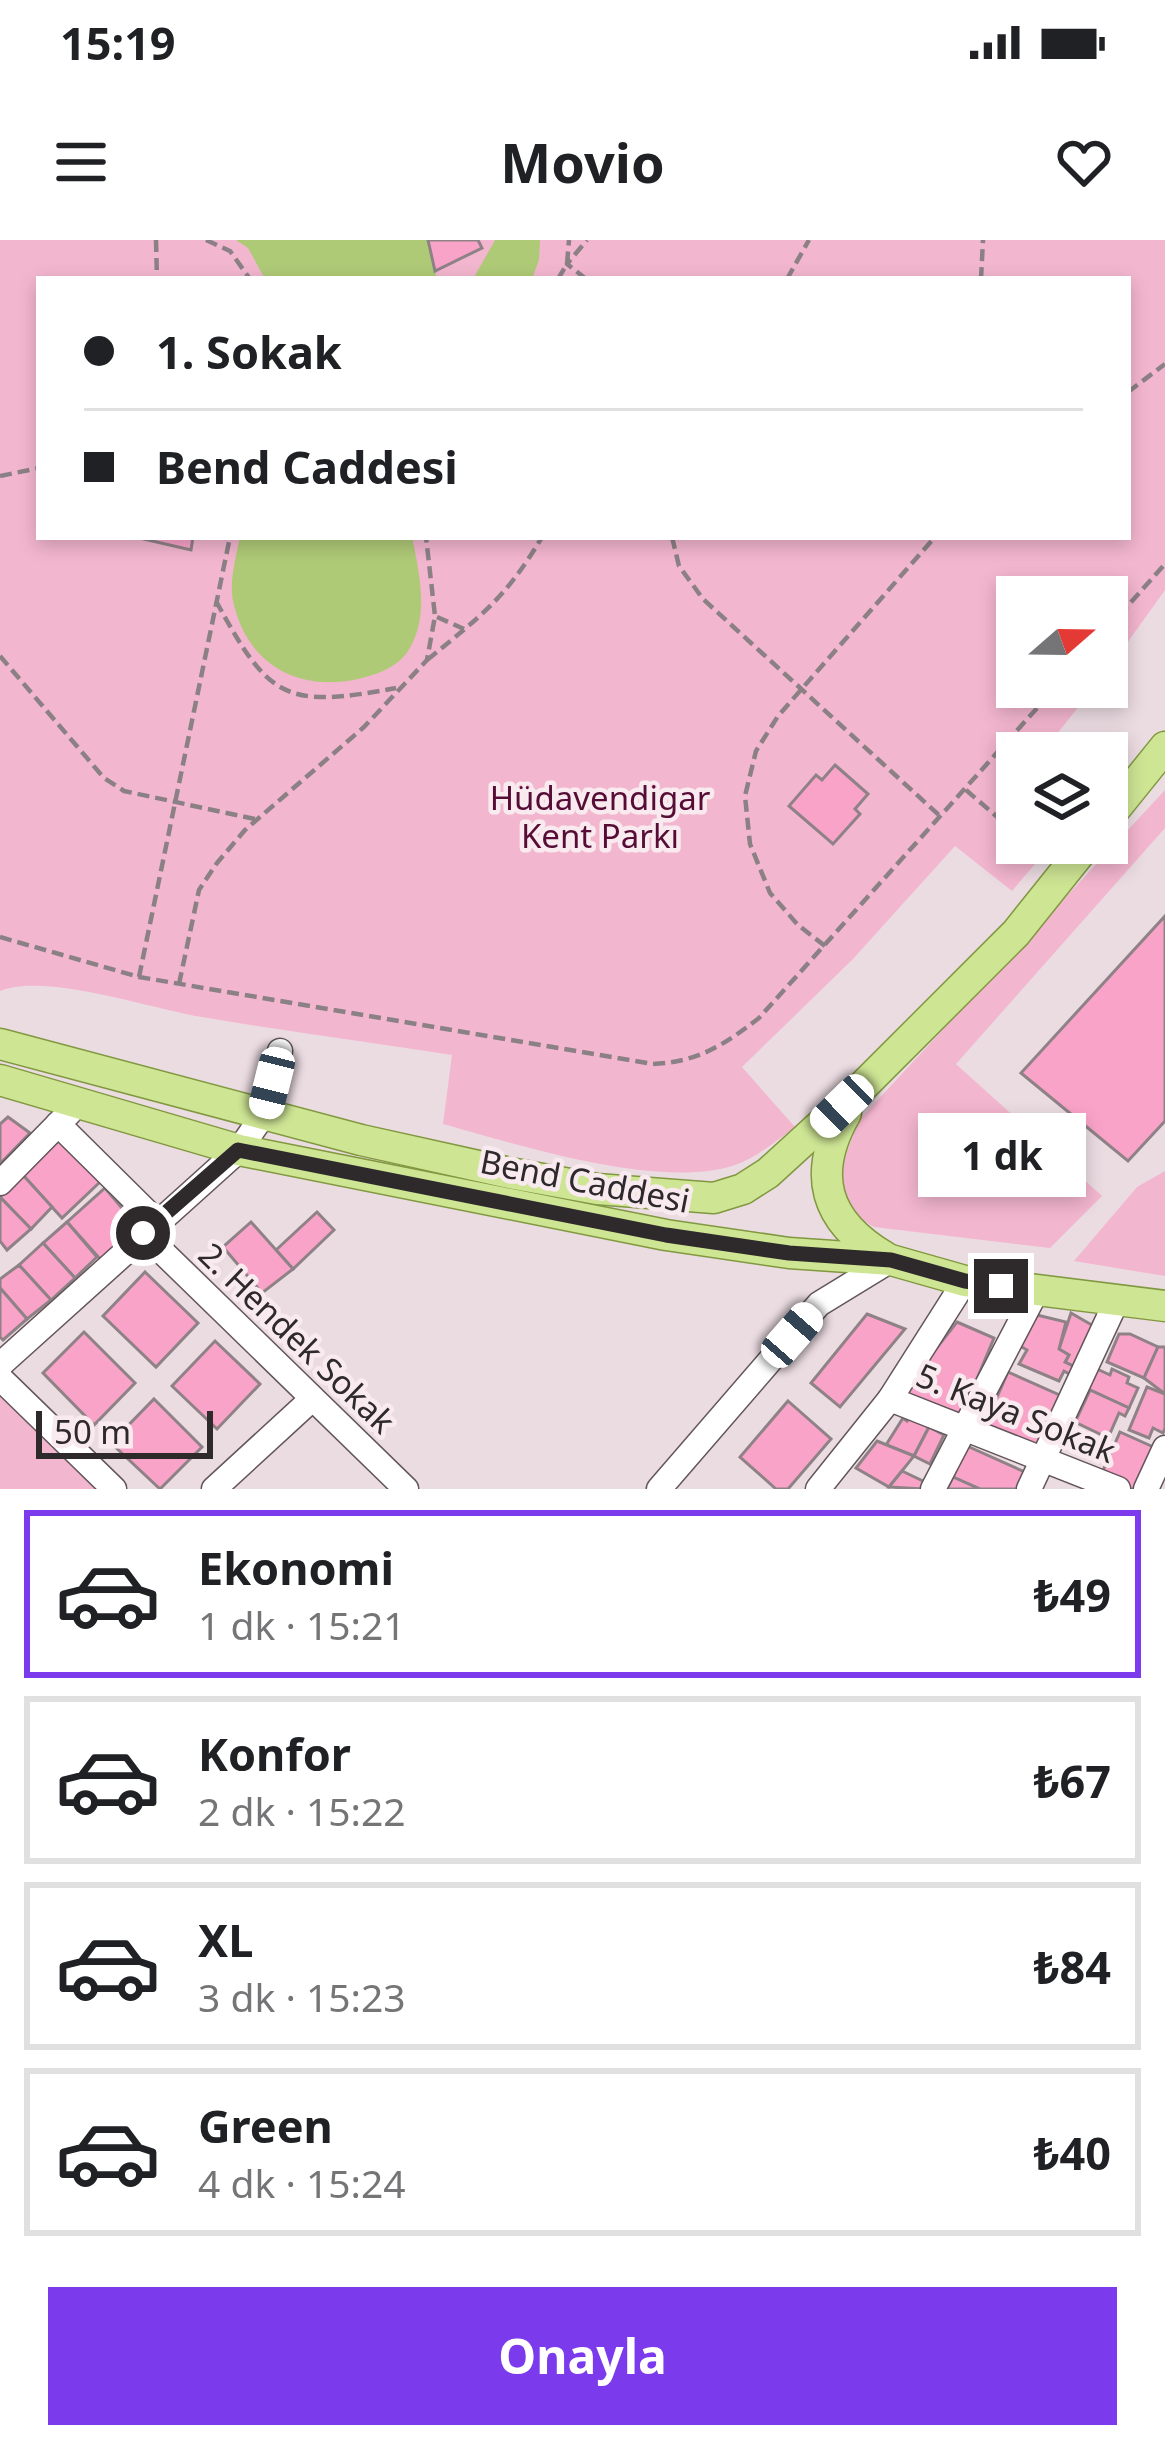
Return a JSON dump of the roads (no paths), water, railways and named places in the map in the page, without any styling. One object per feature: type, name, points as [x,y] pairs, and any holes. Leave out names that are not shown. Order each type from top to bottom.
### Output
[{"type":"main road","points":[[1128,793],[1165,747]]},
{"type":"main road","points":[[891,1260],[857,1240],[830,1198],[824,1171],[832,1137],[860,1089],[1016,933],[1071,864]]},
{"type":"main road","name":"Bend Caddesi","points":[[0,1044],[361,1140],[554,1181],[621,1192],[714,1198],[743,1189],[768,1173],[860,1089]]},
{"type":"main road","name":"Bend Caddesi","points":[[0,1081],[69,1114],[666,1235],[789,1253],[891,1260],[965,1281],[1165,1306]]},
{"type":"street","points":[[0,1365],[238,1150],[264,1114],[280,1052]]},
{"type":"street","points":[[0,1184],[69,1114]]},
{"type":"street","name":"2. Hendek Sokak","points":[[69,1114],[150,1227],[388,1483]]},
{"type":"street","points":[[659,1489],[819,1304],[891,1260]]},
{"type":"street","points":[[818,1489],[890,1399],[965,1281]]},
{"type":"street","points":[[933,1489],[1037,1290]]},
{"type":"street","points":[[1028,1489],[1117,1300]]},
{"type":"street","points":[[0,1378],[114,1489]]},
{"type":"street","points":[[214,1489],[312,1399]]},
{"type":"street","name":"5. Kaya Sokak","points":[[890,1399],[1118,1489]]},
{"type":"street","points":[[1146,1489],[1165,1448]]},
{"type":"park label","name":"Hüdavendigar Kent Parkı","points":[[600,817]]}]
